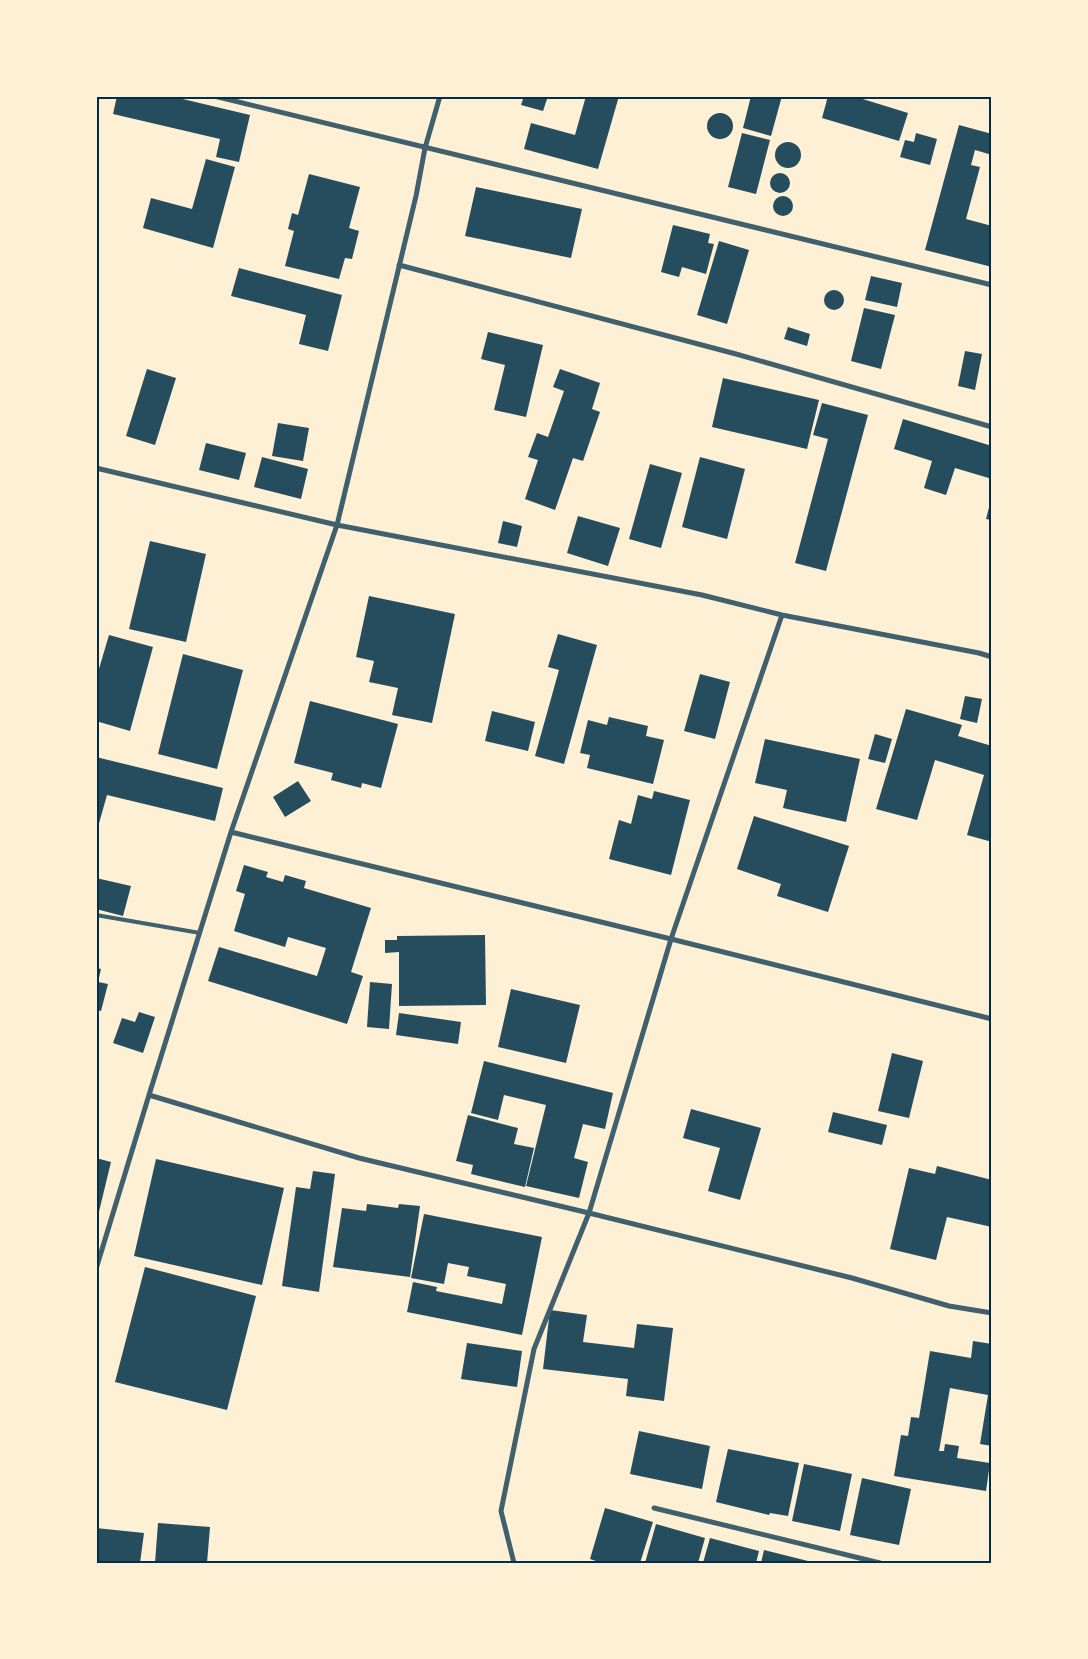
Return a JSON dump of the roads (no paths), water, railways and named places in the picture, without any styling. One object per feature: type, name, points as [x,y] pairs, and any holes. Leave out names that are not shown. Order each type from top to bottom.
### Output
[{"type":"street","points":[[214,96],[992,284]]},
{"type":"street","points":[[96,1269],[232,832],[338,524],[416,196],[425,148],[440,96]]},
{"type":"street","points":[[399,265],[736,354],[992,427]]},
{"type":"street","points":[[96,468],[338,524],[702,595],[782,615],[992,657]]},
{"type":"street","points":[[514,1563],[501,1511],[534,1349],[589,1213],[671,938],[782,615]]},
{"type":"street","points":[[232,832],[671,938],[992,1019]]},
{"type":"street","points":[[149,1095],[359,1158],[852,1278],[949,1306],[992,1313]]},
{"type":"street","points":[[654,1508],[880,1563]]},
{"type":"lane","points":[[96,915],[200,933]]}]
